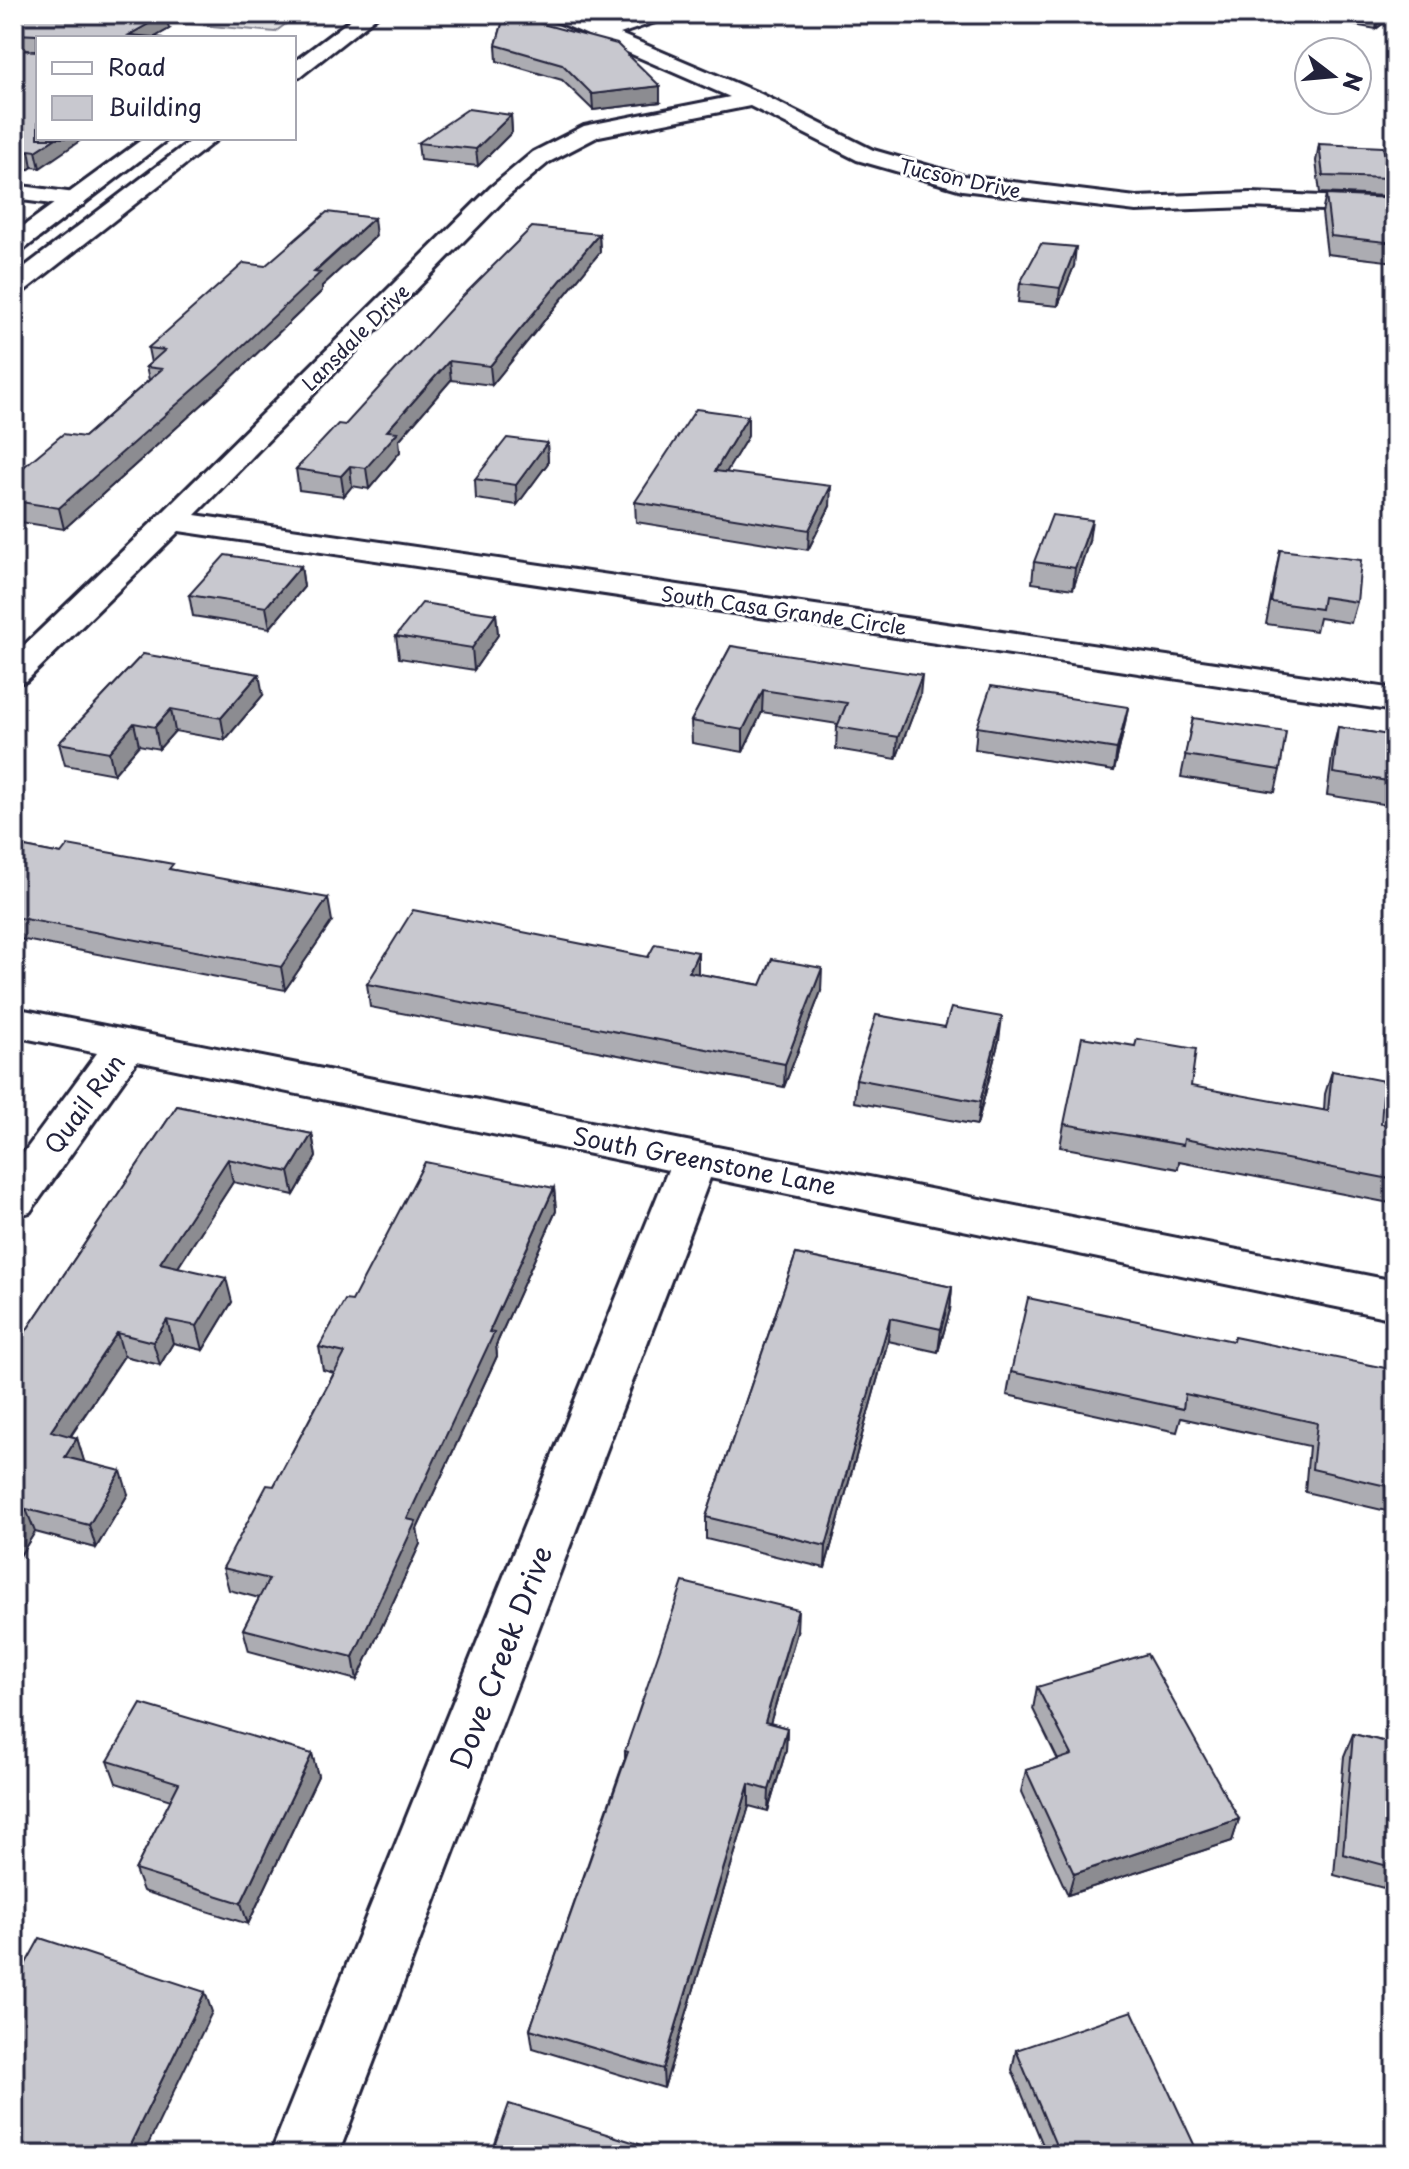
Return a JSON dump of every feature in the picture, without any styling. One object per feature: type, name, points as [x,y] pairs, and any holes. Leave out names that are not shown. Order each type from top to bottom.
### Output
[{"type":"street","points":[[296,70],[370,14]]},
{"type":"street","name":"Tucson Drive","points":[[556,14],[753,99],[865,155],[962,183],[1136,204],[1251,200],[1395,206]]},
{"type":"street","points":[[604,33],[660,14]]},
{"type":"street","name":"Lansdale Drive","points":[[14,674],[172,521],[499,192],[541,157],[592,131],[753,99]]},
{"type":"street","points":[[14,245],[155,140]]},
{"type":"street","points":[[14,287],[205,140]]},
{"type":"street","points":[[14,192],[75,200]]},
{"type":"street","name":"South Casa Grande Circle","points":[[172,521],[1395,700]]},
{"type":"street","name":"South Greenstone Lane","points":[[14,1022],[1395,1300]]},
{"type":"street","name":"Quail Run","points":[[14,1200],[127,1044]]},
{"type":"street","name":"Dove Creek Drive","points":[[304,2155],[695,1159]]},
{"type":"shaded area","points":[[81,14],[299,14],[275,32]]},
{"type":"building","points":[[14,14],[166,14],[129,35],[141,36],[14,34]]},
{"type":"building","points":[[505,14],[617,44],[660,86],[592,94],[562,64],[496,45]]},
{"type":"building","points":[[14,50],[36,51],[36,140],[53,140],[14,160]]},
{"type":"building","points":[[468,109],[511,115],[476,149],[418,143]]},
{"type":"building","points":[[1319,144],[1383,147],[1390,178],[1323,176]]},
{"type":"building","points":[[1326,195],[1394,198],[1395,243],[1331,236]]},
{"type":"building","points":[[327,212],[374,218],[314,272],[320,273],[223,364],[59,508],[14,501],[14,475],[63,434],[84,437],[162,369],[146,367],[165,350],[148,348],[244,263],[265,266]]},
{"type":"building","points":[[532,227],[599,234],[490,366],[449,361],[387,431],[398,432],[366,468],[350,466],[341,476],[296,469],[338,424],[345,425],[459,300]]},
{"type":"building","points":[[1041,244],[1076,247],[1060,288],[1020,283]]},
{"type":"building","points":[[696,409],[748,416],[715,471],[831,486],[809,530],[635,502]]},
{"type":"building","points":[[507,438],[547,443],[516,485],[475,479]]},
{"type":"building","points":[[1052,515],[1092,520],[1075,568],[1034,562]]},
{"type":"building","points":[[1280,550],[1361,560],[1357,602],[1323,597],[1321,609],[1271,602]]},
{"type":"building","points":[[225,555],[301,566],[266,607],[189,595]]},
{"type":"building","points":[[422,603],[496,614],[472,648],[396,636]]},
{"type":"building","points":[[731,646],[922,675],[898,737],[837,727],[847,703],[763,690],[743,730],[691,721]]},
{"type":"building","points":[[143,654],[259,674],[221,718],[171,709],[155,727],[134,723],[109,752],[59,743]]},
{"type":"building","points":[[991,686],[1128,707],[1117,749],[977,727]]},
{"type":"building","points":[[1193,718],[1286,732],[1280,770],[1185,755]]},
{"type":"building","points":[[1338,727],[1395,736],[1395,782],[1333,773]]},
{"type":"building","points":[[14,845],[61,854],[68,845],[173,864],[169,869],[328,898],[281,967],[14,917]]},
{"type":"building","points":[[413,910],[648,957],[655,944],[698,952],[689,972],[761,985],[772,959],[822,968],[785,1064],[367,984]]},
{"type":"building","points":[[951,1008],[1002,1017],[980,1102],[856,1079],[876,1015],[945,1027]]},
{"type":"building","points":[[1082,1037],[1135,1046],[1137,1039],[1196,1049],[1191,1086],[1328,1111],[1332,1071],[1384,1081],[1381,1124],[1395,1126],[1395,1180],[1184,1139],[1183,1145],[1064,1124]]},
{"type":"building","points":[[177,1106],[312,1134],[289,1172],[228,1159],[160,1263],[226,1278],[197,1326],[167,1320],[153,1342],[117,1333],[51,1431],[77,1438],[65,1457],[121,1471],[89,1525],[26,1509],[14,1528],[14,1349]]},
{"type":"building","points":[[425,1162],[554,1188],[489,1332],[494,1333],[407,1519],[416,1521],[353,1657],[243,1629],[269,1579],[223,1568],[267,1485],[274,1486],[345,1353],[319,1347],[345,1300],[352,1301]]},
{"type":"building","points":[[796,1254],[952,1287],[941,1329],[890,1318],[826,1546],[706,1517]]},
{"type":"building","points":[[1028,1298],[1233,1341],[1234,1337],[1395,1370],[1395,1488],[1312,1469],[1317,1423],[1185,1394],[1183,1409],[1011,1372]]},
{"type":"building","points":[[683,1582],[798,1610],[765,1722],[787,1728],[769,1790],[749,1784],[663,2069],[530,2029],[628,1752],[625,1751]]},
{"type":"building","points":[[1147,1654],[1239,1819],[1074,1874],[1026,1770],[1072,1755],[1037,1687]]},
{"type":"building","points":[[141,1704],[312,1754],[241,1903],[135,1870],[179,1783],[108,1761]]},
{"type":"building","points":[[1353,1734],[1395,1744],[1395,1868],[1343,1854]]},
{"type":"building","points":[[40,1938],[205,1992],[125,2155],[14,2155],[14,1985]]},
{"type":"building","points":[[1132,2011],[1199,2155],[1060,2155],[1016,2050]]},
{"type":"building","points":[[509,2104],[655,2149],[653,2155],[491,2155]]}]
